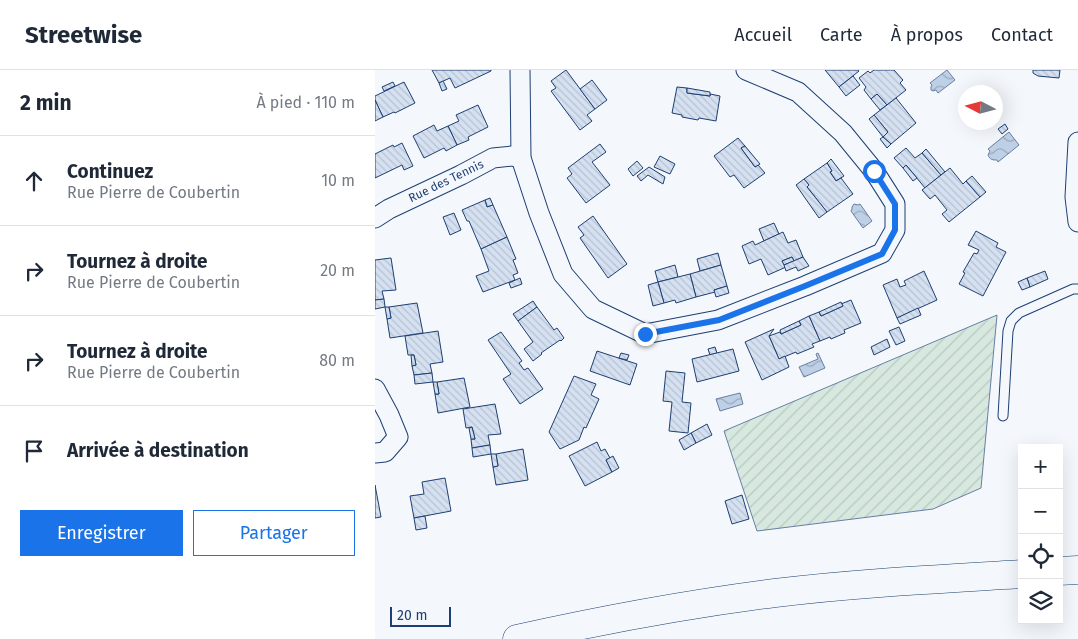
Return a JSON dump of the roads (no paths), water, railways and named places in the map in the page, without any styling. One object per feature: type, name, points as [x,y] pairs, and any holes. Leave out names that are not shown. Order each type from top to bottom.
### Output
[{"type":"main road","points":[[1063,572],[1078,570]]},
{"type":"main road","points":[[517,639],[559,629],[680,607],[776,593],[879,583],[1018,574]]},
{"type":"street","points":[[520,70],[521,158],[539,213],[563,274],[593,309],[645,334],[719,320],[882,254],[895,230],[895,204],[874,171],[843,133],[798,92],[746,70]]},
{"type":"street","points":[[1078,142],[1075,197],[1078,222]]},
{"type":"street","name":"Rue des Tennis","points":[[375,218],[389,209],[493,158],[512,156],[521,158]]},
{"type":"street","points":[[375,389],[389,414],[398,437],[385,452],[375,453]]},
{"type":"lane","points":[[1003,416],[1008,331],[1011,321],[1019,313],[1073,289],[1078,289]]},
{"type":"water","points":[[947,70],[955,80],[938,93],[936,90],[931,90],[932,85],[930,83]]},
{"type":"water","points":[[1009,132],[1019,145],[998,162],[991,159],[988,155],[990,151],[988,149]]},
{"type":"water","points":[[854,204],[860,204],[872,221],[863,228],[851,211]]},
{"type":"water","points":[[818,353],[825,368],[804,377],[799,367],[818,359],[816,354]]},
{"type":"water","points":[[740,393],[743,404],[720,411],[716,399]]}]
